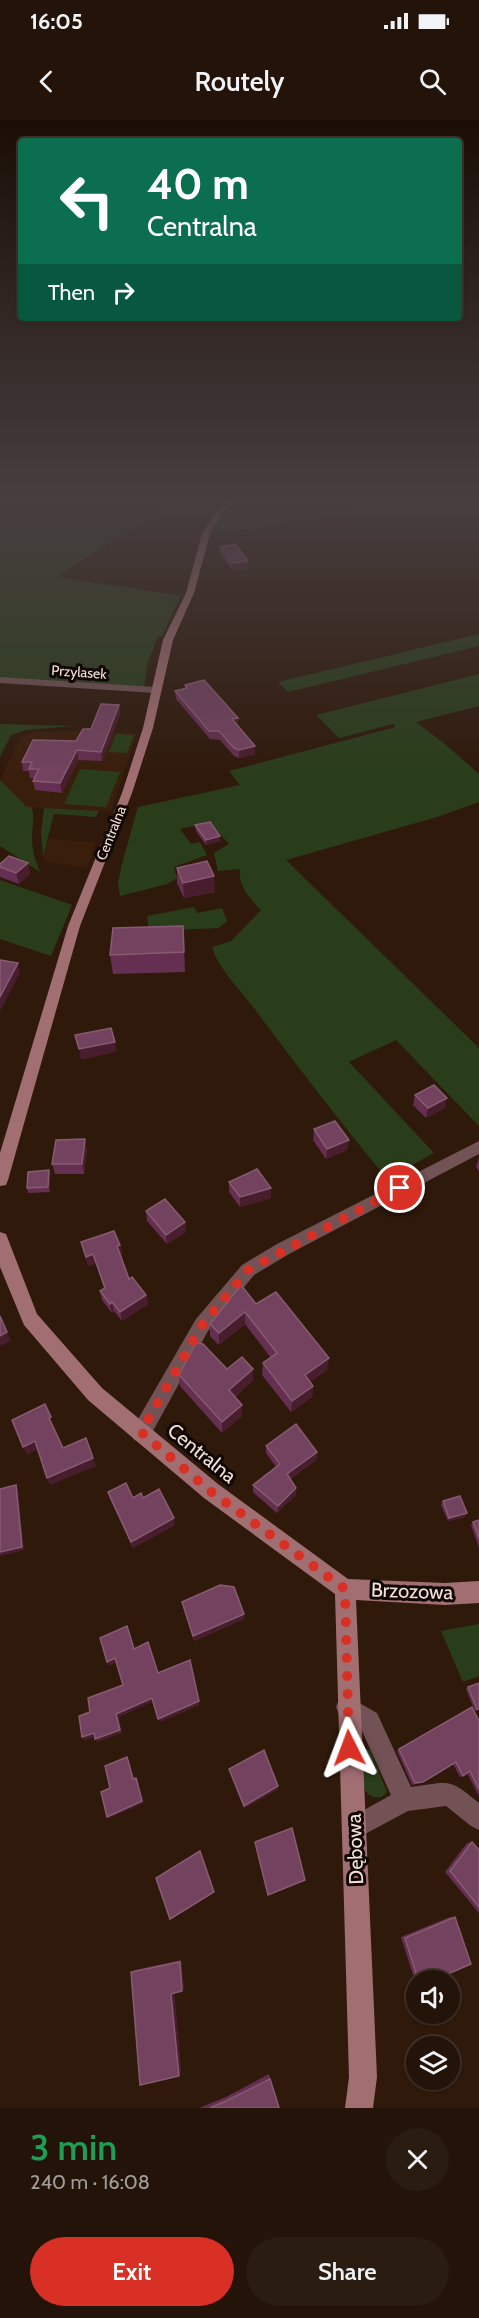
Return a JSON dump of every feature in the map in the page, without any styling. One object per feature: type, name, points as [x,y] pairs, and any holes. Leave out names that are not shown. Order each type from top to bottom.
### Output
[{"type":"street","name":"Centralna","points":[[0,1180],[74,926],[127,794],[148,728],[168,640],[191,591]]},
{"type":"street","name":"Przylasek","points":[[0,680],[155,690]]},
{"type":"street","points":[[141,1432],[202,1325],[248,1270],[283,1249],[479,1147]]},
{"type":"street","name":"Centralna","points":[[0,1239],[6,1261],[30,1319],[95,1394],[210,1491],[345,1589]]},
{"type":"street","name":"Brzozowa","points":[[345,1589],[445,1594],[479,1592]]},
{"type":"street","name":"Dębowa","points":[[345,1589],[347,1707],[363,2078],[359,2108]]},
{"type":"street","points":[[347,1707],[369,1721],[405,1800]]},
{"type":"street","points":[[354,1828],[405,1800],[450,1794],[479,1818]]},
{"type":"shaded area","points":[[35,732],[137,733],[111,812],[27,807],[0,780],[21,736]]},
{"type":"shaded area","points":[[48,839],[96,842],[87,868],[44,861],[43,856]]},
{"type":"green space","points":[[0,591],[147,591],[181,596],[162,636],[158,636],[148,662],[144,687],[0,678]]},
{"type":"green space","points":[[479,634],[479,646],[288,692],[278,682]]},
{"type":"green space","points":[[479,674],[479,706],[416,722],[479,774],[479,802],[437,817],[286,860],[479,1048],[479,1126],[396,1040],[349,1062],[434,1153],[387,1179],[230,978],[215,955],[212,947],[231,941],[261,910],[243,886],[240,869],[218,871],[214,853],[229,844],[214,827],[192,826],[180,829],[191,844],[200,842],[207,855],[174,867],[177,878],[167,884],[120,896],[118,882],[138,807],[240,785],[229,771],[396,727],[393,724],[339,738],[316,715]]},
{"type":"green space","points":[[0,724],[73,726],[26,730],[11,735],[0,757]]},
{"type":"green space","points":[[116,734],[134,735],[127,753],[109,752]]},
{"type":"green space","points":[[80,769],[120,772],[106,807],[64,804]]},
{"type":"green space","points":[[0,780],[27,807],[31,807],[34,818],[33,846],[40,872],[0,846]]},
{"type":"green space","points":[[44,808],[99,811],[96,817],[54,814],[43,856],[41,832]]},
{"type":"green space","points":[[0,880],[72,905],[51,956],[0,939]]},
{"type":"green space","points":[[194,907],[197,913],[222,908],[227,921],[219,928],[149,931],[147,916]]},
{"type":"green space","points":[[479,1624],[479,1676],[463,1682],[441,1631]]},
{"type":"green space","points":[[363,1748],[370,1750],[387,1792],[381,1797],[369,1795],[365,1790],[361,1776]]},
{"type":"building","points":[[204,680],[238,718],[232,719],[255,746],[239,750],[234,748],[219,731],[209,731],[175,691],[187,688],[185,685]]},
{"type":"building","points":[[101,704],[119,705],[101,752],[77,750],[60,783],[33,781],[39,769],[29,769],[32,762],[22,762],[33,740],[76,741],[83,729],[91,729]]},
{"type":"building","points":[[210,822],[220,836],[206,840],[195,825]]},
{"type":"building","points":[[9,856],[28,863],[16,873],[0,867],[0,864]]},
{"type":"building","points":[[207,861],[214,876],[183,883],[177,868]]},
{"type":"building","points":[[183,926],[184,952],[110,955],[113,928]]},
{"type":"building","points":[[0,960],[18,963],[0,997]]},
{"type":"building","points":[[111,1028],[115,1042],[79,1049],[75,1035]]},
{"type":"building","points":[[434,1085],[447,1098],[428,1108],[415,1095]]},
{"type":"building","points":[[335,1121],[349,1140],[327,1149],[314,1129]]},
{"type":"building","points":[[85,1139],[82,1164],[52,1164],[56,1140]]},
{"type":"building","points":[[257,1169],[271,1188],[240,1197],[229,1182]]},
{"type":"building","points":[[49,1170],[48,1187],[27,1188],[28,1172]]},
{"type":"building","points":[[165,1199],[185,1222],[166,1235],[146,1211]]},
{"type":"building","points":[[114,1231],[129,1279],[132,1277],[146,1295],[120,1312],[100,1291],[105,1288],[93,1254],[86,1257],[81,1242]]},
{"type":"building","points":[[241,1285],[256,1304],[276,1292],[329,1358],[305,1375],[313,1386],[292,1401],[263,1363],[277,1353],[245,1312],[219,1333],[210,1324]]},
{"type":"building","points":[[0,1316],[7,1332],[0,1336]]},
{"type":"building","points":[[196,1343],[203,1344],[227,1369],[242,1357],[253,1369],[229,1390],[242,1405],[222,1422],[179,1375]]},
{"type":"building","points":[[45,1404],[63,1448],[86,1438],[93,1458],[47,1478],[35,1441],[23,1447],[12,1420]]},
{"type":"building","points":[[296,1424],[317,1452],[287,1474],[296,1488],[278,1506],[253,1485],[280,1464],[266,1446]]},
{"type":"building","points":[[126,1483],[133,1498],[141,1493],[143,1498],[159,1489],[174,1518],[131,1542],[108,1492]]},
{"type":"building","points":[[16,1485],[22,1547],[0,1552],[0,1489]]},
{"type":"building","points":[[460,1496],[467,1513],[449,1518],[443,1501]]},
{"type":"building","points":[[479,1520],[479,1538],[473,1522]]},
{"type":"building","points":[[220,1585],[234,1587],[244,1614],[193,1636],[182,1602]]},
{"type":"building","points":[[127,1626],[134,1649],[148,1642],[158,1673],[190,1660],[199,1701],[158,1719],[152,1698],[116,1714],[120,1730],[95,1739],[94,1733],[82,1737],[79,1716],[90,1712],[88,1698],[123,1685],[115,1658],[107,1662],[100,1638]]},
{"type":"building","points":[[479,1683],[479,1709],[477,1709],[468,1687]]},
{"type":"building","points":[[472,1707],[479,1721],[479,1789],[470,1771],[463,1776],[456,1762],[423,1782],[415,1783],[399,1749]]},
{"type":"building","points":[[264,1750],[278,1786],[244,1806],[229,1769]]},
{"type":"building","points":[[127,1757],[142,1801],[107,1817],[101,1792],[110,1788],[105,1766]]},
{"type":"building","points":[[292,1828],[305,1880],[268,1895],[255,1842]]},
{"type":"building","points":[[472,1842],[479,1850],[479,1907],[450,1871]]},
{"type":"building","points":[[200,1851],[214,1892],[170,1919],[156,1878]]},
{"type":"building","points":[[455,1917],[471,1964],[457,1970],[415,1970],[405,1938]]},
{"type":"building","points":[[180,1962],[182,1991],[171,1994],[179,2076],[140,2085],[131,1972]]},
{"type":"building","points":[[270,2079],[279,2108],[210,2108],[226,2101]]},
{"type":"route","points":[[349,1748],[345,1589],[210,1491],[141,1432],[202,1325],[248,1270],[283,1249],[400,1188]]}]
